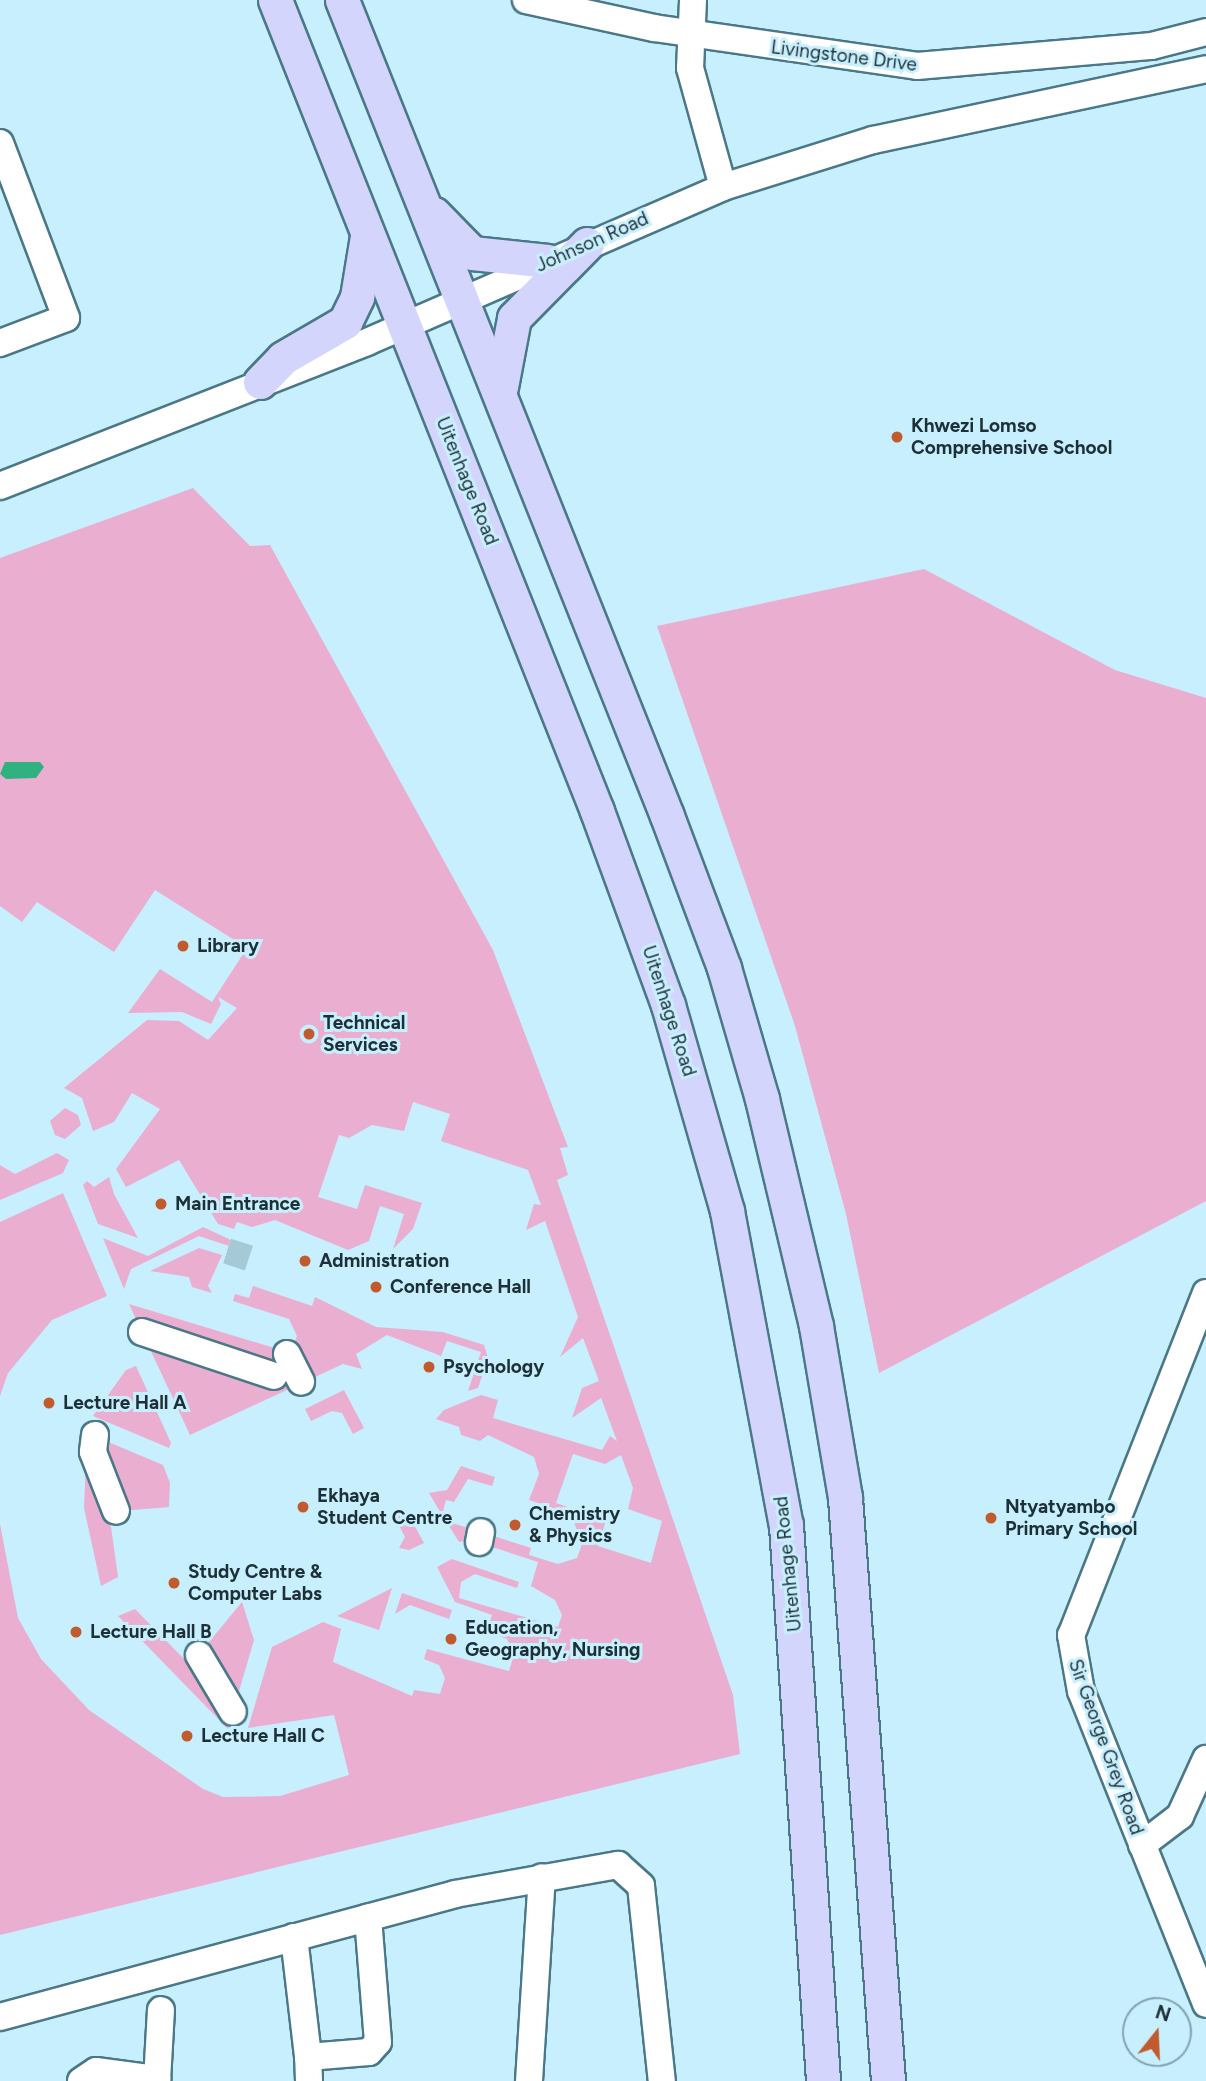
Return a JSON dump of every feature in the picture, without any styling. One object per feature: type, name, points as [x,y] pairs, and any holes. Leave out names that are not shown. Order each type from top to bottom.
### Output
[{"type":"main road","name":"Uitenhage Road","points":[[275,0],[645,938],[727,1211],[786,1525],[823,2081]]},
{"type":"main road","points":[[342,0],[421,204],[501,396],[724,968],[790,1209],[845,1498],[888,2081]]},
{"type":"main road","points":[[421,204],[472,253],[548,261]]},
{"type":"main road","points":[[260,382],[283,358],[345,322],[356,296],[368,236]]},
{"type":"main road","points":[[501,396],[502,356],[514,318],[587,244]]},
{"type":"street","name":"Livingstone Drive","points":[[526,0],[689,34],[917,66],[1152,46],[1206,32]]},
{"type":"street","points":[[694,0],[689,34],[695,93],[723,187]]},
{"type":"street","name":"Johnson Road","points":[[0,485],[463,301],[548,261],[723,187],[886,138],[1206,69]]},
{"type":"street","points":[[0,144],[66,318],[0,343]]},
{"type":"street","name":"Sir George Grey Road","points":[[1206,1293],[1071,1635],[1081,1691],[1206,2004]]},
{"type":"street","points":[[158,1329],[281,1365],[301,1382]]},
{"type":"street","points":[[95,1435],[93,1452],[116,1511]]},
{"type":"street","points":[[199,1656],[233,1712]]},
{"type":"street","points":[[1142,1845],[1180,1816],[1206,1759]]},
{"type":"street","points":[[0,2017],[368,1917],[542,1877],[618,1866],[641,1886],[662,2081]]},
{"type":"street","points":[[529,2081],[542,1877]]},
{"type":"street","points":[[294,1937],[308,2069],[369,2052],[378,2042],[368,1917]]},
{"type":"street","points":[[81,2081],[96,2071],[157,2080],[162,2010]]},
{"type":"shaded area","points":[[193,488],[250,546],[270,545],[493,950],[568,1147],[560,1148],[568,1175],[557,1180],[733,1695],[740,1754],[0,1935],[0,1524],[18,1618],[41,1659],[89,1710],[203,1789],[223,1797],[280,1796],[349,1775],[334,1715],[248,1728],[272,1647],[323,1622],[341,1629],[333,1662],[412,1696],[414,1690],[440,1694],[445,1678],[439,1665],[424,1659],[427,1649],[509,1671],[514,1654],[507,1639],[486,1632],[492,1615],[455,1602],[437,1567],[452,1559],[519,1582],[517,1588],[475,1574],[461,1582],[459,1598],[558,1627],[562,1615],[555,1600],[531,1586],[538,1562],[471,1540],[459,1542],[446,1521],[531,1548],[529,1555],[558,1564],[577,1558],[582,1544],[571,1514],[529,1500],[539,1474],[534,1457],[488,1435],[480,1441],[461,1435],[459,1427],[436,1419],[444,1410],[481,1395],[498,1400],[493,1418],[602,1450],[610,1436],[617,1441],[601,1398],[572,1418],[582,1388],[599,1381],[583,1338],[560,1357],[578,1317],[545,1221],[526,1230],[534,1204],[541,1205],[528,1170],[441,1141],[450,1114],[413,1102],[404,1131],[372,1125],[349,1138],[339,1135],[318,1197],[357,1209],[365,1185],[422,1203],[413,1229],[393,1249],[404,1214],[380,1206],[369,1241],[348,1250],[275,1220],[252,1227],[237,1222],[234,1229],[218,1224],[179,1160],[126,1187],[116,1169],[160,1109],[132,1093],[114,1122],[93,1131],[82,1098],[64,1088],[147,1020],[179,1021],[208,1040],[237,1008],[218,997],[221,1004],[211,1024],[182,1012],[128,1013],[160,969],[212,1002],[247,948],[155,890],[114,952],[37,902],[22,922],[0,906],[0,558]],"holes":[[[573,1454],[605,1464],[621,1455],[633,1488],[628,1509],[662,1521],[651,1563],[598,1546],[606,1520],[556,1503]]]},
{"type":"shaded area","points":[[924,569],[1115,670],[1206,698],[1206,1201],[879,1373],[846,1214],[795,1026],[657,626]]},
{"type":"shaded area","points":[[5,762],[40,762],[44,767],[36,778],[6,779],[0,774]]},
{"type":"shaded area","points":[[65,1108],[78,1115],[81,1125],[65,1139],[55,1135],[50,1121]]},
{"type":"shaded area","points":[[57,1153],[69,1160],[63,1173],[0,1200],[0,1165],[15,1174]]},
{"type":"shaded area","points":[[109,1177],[114,1194],[138,1238],[98,1224],[83,1185],[87,1181],[94,1187]]},
{"type":"shaded area","points":[[63,1193],[107,1296],[52,1320],[8,1373],[0,1396],[0,1222]]},
{"type":"shaded area","points":[[203,1227],[231,1240],[229,1246],[199,1236],[131,1269],[124,1289],[103,1238],[148,1256]]},
{"type":"shaded area","points":[[199,1248],[222,1255],[208,1286],[212,1293],[192,1287],[189,1277],[150,1271]]},
{"type":"shaded area","points":[[253,1286],[312,1306],[315,1297],[376,1327],[443,1332],[484,1345],[488,1358],[478,1388],[468,1391],[481,1352],[447,1341],[441,1356],[387,1335],[356,1354],[362,1369],[343,1364],[190,1435],[129,1304],[291,1353],[297,1336],[289,1319],[233,1301],[235,1294],[249,1298]]},
{"type":"shaded area","points":[[136,1366],[171,1443],[169,1448],[93,1416],[126,1370]]},
{"type":"shaded area","points":[[344,1390],[364,1428],[353,1434],[342,1413],[332,1411],[311,1421],[305,1409]]},
{"type":"shaded area","points":[[87,1433],[163,1465],[170,1483],[169,1507],[109,1512],[118,1577],[101,1586],[84,1508]]},
{"type":"shaded area","points":[[461,1466],[495,1477],[492,1486],[468,1479],[454,1502],[446,1500],[442,1515],[429,1493],[447,1490]]},
{"type":"shaded area","points":[[407,1512],[424,1543],[409,1550],[399,1548],[405,1537],[395,1518]]},
{"type":"shaded area","points":[[392,1588],[379,1630],[337,1616]]},
{"type":"shaded area","points":[[402,1593],[452,1610],[449,1619],[410,1605],[395,1614]]},
{"type":"shaded area","points":[[242,1602],[254,1640],[228,1729],[118,1616],[135,1609],[190,1665]]},
{"type":"tunnel","points":[[227,1251],[249,1258]]},
{"type":"place","name":"Khwezi Lomso Comprehensive School","points":[[897,437]]},
{"type":"place","name":"Library","points":[[183,946]]},
{"type":"place","name":"Technical Services","points":[[309,1034]]},
{"type":"place","name":"Main Entrance","points":[[161,1204]]},
{"type":"place","name":"Administration","points":[[305,1261]]},
{"type":"place","name":"Conference Hall","points":[[376,1287]]},
{"type":"place","name":"Psychology","points":[[429,1367]]},
{"type":"place","name":"Lecture Hall A","points":[[49,1403]]},
{"type":"place","name":"Ekhaya Student Centre","points":[[303,1507]]},
{"type":"place","name":"Ntyatyambo Primary School","points":[[991,1518]]},
{"type":"place","name":"Chemistry & Physics","points":[[515,1525]]},
{"type":"place","name":"Study Centre & Computer Labs","points":[[174,1583]]},
{"type":"place","name":"Lecture Hall B","points":[[76,1632]]},
{"type":"place","name":"Education, Geography, Nursing","points":[[451,1639]]},
{"type":"place","name":"Lecture Hall C","points":[[187,1736]]}]
